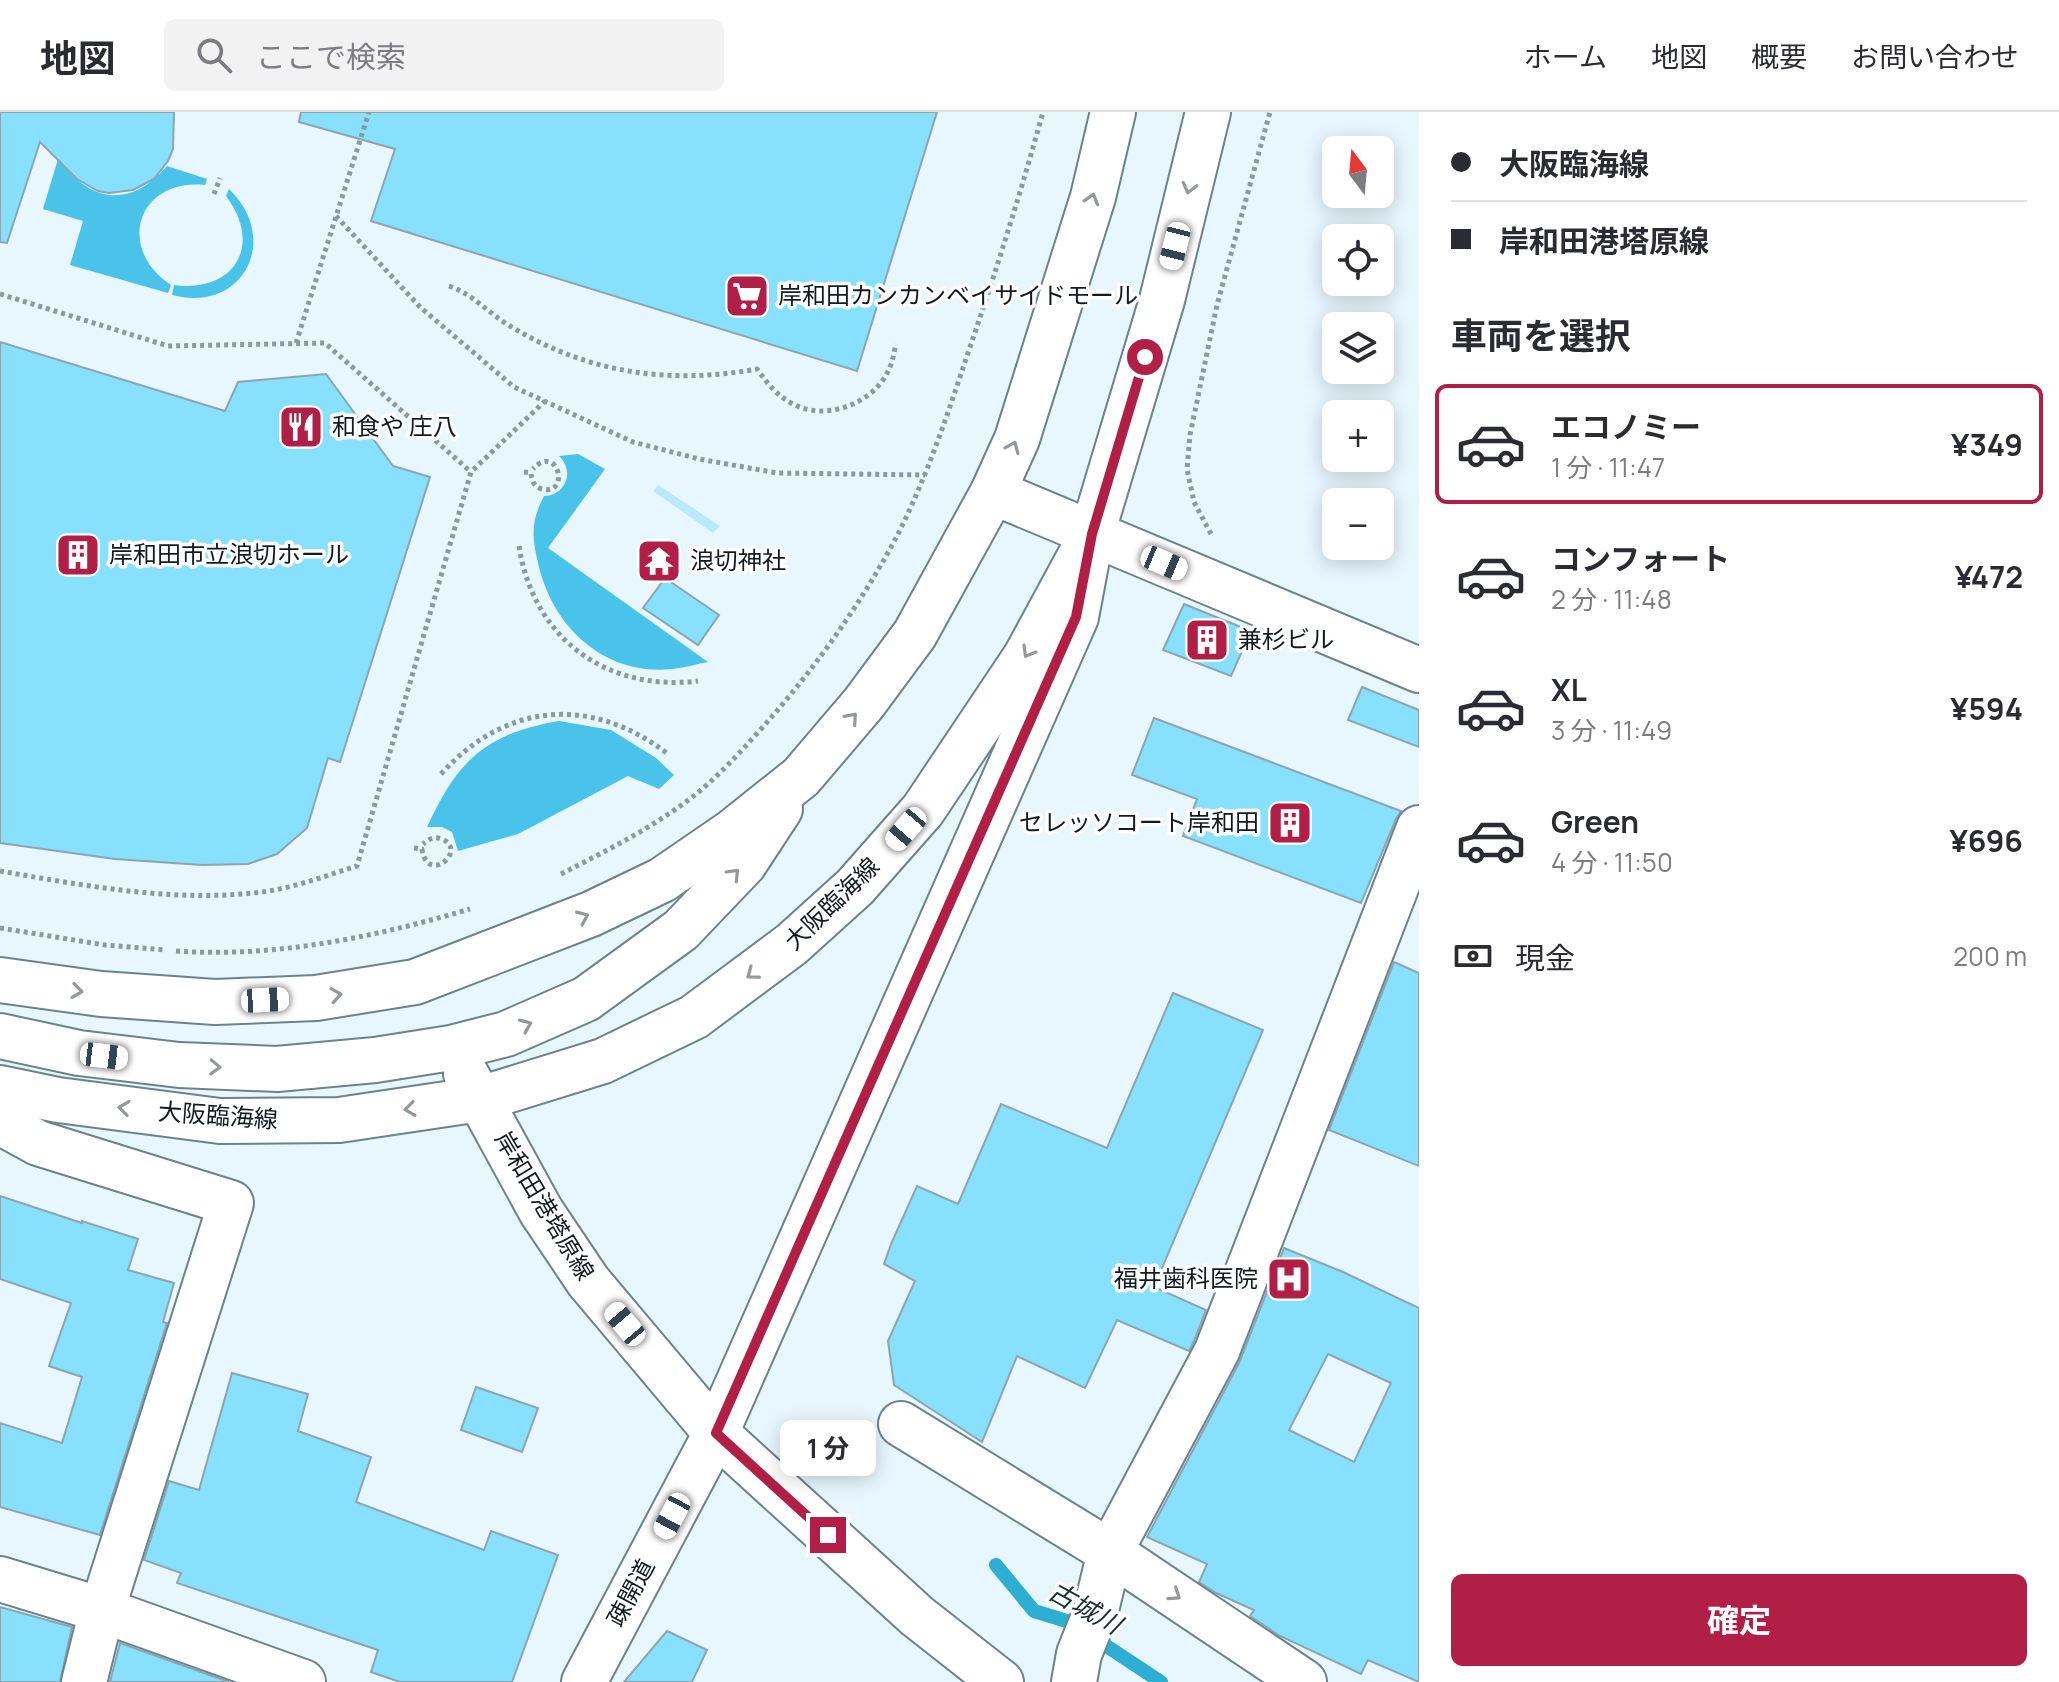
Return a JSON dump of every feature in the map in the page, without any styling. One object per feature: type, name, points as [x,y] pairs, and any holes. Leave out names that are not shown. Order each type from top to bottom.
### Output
[{"type":"main road","points":[[0,1036],[79,1053],[179,1065],[277,1069],[375,1060],[451,1048],[506,1034],[586,999],[681,930],[744,864],[801,777],[864,703],[915,634],[993,492],[1017,439],[1093,197],[1113,112]]},
{"type":"main road","name":"大阪臨海線","points":[[0,1088],[58,1100],[220,1121],[339,1120],[480,1099],[603,1061],[694,1017],[792,944],[855,887],[923,810],[1026,656],[1092,534],[1162,300],[1208,112]]},
{"type":"main road","points":[[993,492],[1419,670]]},
{"type":"main road","name":"疎開道","points":[[584,1682],[716,1433],[1076,617],[1092,534]]},
{"type":"main road","points":[[0,980],[101,994],[215,1002],[316,998],[415,982],[591,914],[662,880],[732,832],[801,777]]},
{"type":"main road","points":[[1077,1668],[1095,1614],[1110,1552],[1217,1351],[1419,828]]},
{"type":"main road","name":"岸和田港塔原線","points":[[451,1048],[541,1211],[588,1281],[716,1433],[917,1616],[1001,1682]]},
{"type":"main road","points":[[0,1122],[38,1143],[231,1203],[102,1610],[84,1682]]},
{"type":"main road","points":[[901,1424],[1110,1552],[1304,1682]]},
{"type":"main road","points":[[0,1579],[102,1610],[303,1682]]},
{"type":"path","points":[[296,343],[369,112]]},
{"type":"path","points":[[556,877],[624,842],[688,801],[744,748],[788,699],[843,625],[897,535],[925,475],[1015,212],[1043,112]]},
{"type":"path","points":[[1216,541],[1203,523],[1194,502],[1187,469],[1190,435],[1217,305],[1270,112]]},
{"type":"path","points":[[214,194],[220,178]]},
{"type":"path","points":[[336,216],[420,307],[514,387],[633,442],[699,459],[777,473],[925,475]]},
{"type":"path","points":[[449,286],[464,291],[508,325],[557,352],[611,369],[666,377],[722,376],[757,369],[773,391],[796,406],[823,411],[849,407],[872,392],[889,371],[896,344]]},
{"type":"path","points":[[0,294],[168,346],[325,343],[471,472]]},
{"type":"path","points":[[0,871],[62,882],[205,896],[286,888],[357,866],[471,472],[545,401]]},
{"type":"path","points":[[524,472],[531,473],[532,481],[546,490],[554,487],[559,480],[559,471],[547,461],[533,469]]},
{"type":"path","points":[[519,546],[522,565],[536,601],[557,633],[579,652],[604,668],[640,680],[660,683],[698,681]]},
{"type":"path","points":[[441,774],[469,746],[485,736],[521,720],[560,714],[599,717],[618,723],[636,731],[668,754]]},
{"type":"path","points":[[414,848],[422,849],[423,857],[437,866],[445,863],[450,856],[446,840],[438,837],[423,844]]},
{"type":"path","points":[[0,928],[105,945],[182,951],[258,950],[335,942],[410,927],[484,905]]},
{"type":"shaded area","points":[[58,159],[84,185],[111,195],[139,189],[167,166],[207,179],[205,185],[182,186],[164,192],[150,204],[142,218],[139,235],[143,253],[154,270],[171,285],[168,293],[70,265],[83,221],[43,209]]},
{"type":"shaded area","points":[[229,189],[245,209],[252,230],[253,250],[247,268],[235,283],[218,294],[197,298],[172,295],[174,285],[213,281],[227,273],[237,262],[242,248],[242,232],[237,214],[226,196]]},
{"type":"shaded area","points":[[578,454],[605,469],[548,548],[708,662],[672,669],[625,665],[586,644],[557,610],[539,567],[534,523],[544,496],[558,491],[566,481],[566,468],[559,456]]},
{"type":"shaded area","points":[[658,485],[720,526],[713,533],[653,491]]},
{"type":"shaded area","points":[[559,721],[611,730],[656,758],[674,775],[659,789],[628,776],[518,834],[458,851],[452,832],[442,827],[427,827],[450,784],[477,754],[512,734]]},
{"type":"building","points":[[0,112],[174,112],[173,149],[154,179],[133,190],[109,193],[98,191],[77,179],[40,142],[7,243],[0,242]]},
{"type":"building","name":"岸和田カンカンベイサイドモール","points":[[301,112],[937,112],[857,371],[371,221],[395,149],[299,122]]},
{"type":"building","points":[[0,342],[225,411],[238,382],[326,374],[393,466],[430,477],[340,762],[328,758],[307,828],[277,854],[248,864],[202,865],[115,859],[0,843]]},
{"type":"building","points":[[665,578],[719,615],[698,645],[643,608]]},
{"type":"building","name":"兼杉ビル","points":[[1184,604],[1251,631],[1231,676],[1163,650]]},
{"type":"building","points":[[1362,687],[1419,710],[1419,747],[1348,720]]},
{"type":"building","name":"セレッソコート岸和田","points":[[1154,718],[1401,811],[1361,903],[1183,836],[1197,799],[1132,775]]},
{"type":"building","points":[[1394,962],[1419,973],[1419,1166],[1329,1130]]},
{"type":"building","points":[[1173,993],[1263,1030],[1154,1287],[1206,1310],[1194,1341],[1189,1351],[1117,1320],[1085,1388],[1017,1356],[982,1442],[894,1385],[888,1341],[915,1281],[884,1264],[891,1244],[917,1186],[958,1204],[1001,1104],[1107,1148]]},
{"type":"building","points":[[0,1196],[138,1239],[128,1270],[174,1283],[163,1322],[167,1323],[100,1535],[0,1507],[0,1423],[62,1443],[82,1377],[49,1366],[71,1303],[0,1279]]},
{"type":"building","points":[[1284,1248],[1419,1308],[1419,1682],[1368,1660],[1361,1674],[1280,1636],[1250,1616],[1254,1610],[1199,1582],[1207,1564],[1147,1537],[1239,1363]],"holes":[[[1328,1354],[1391,1383],[1354,1462],[1289,1430]]]},
{"type":"building","points":[[232,1373],[308,1394],[298,1431],[371,1457],[356,1502],[484,1550],[491,1531],[558,1555],[512,1682],[400,1682],[371,1672],[378,1650],[177,1583],[181,1573],[144,1560],[169,1481],[199,1490]]},
{"type":"building","points":[[476,1387],[538,1408],[522,1452],[461,1430]]},
{"type":"building","points":[[0,1607],[72,1627],[60,1682],[0,1682]]},
{"type":"building","points":[[667,1631],[707,1650],[692,1682],[624,1682]]},
{"type":"building","points":[[120,1643],[229,1682],[110,1682]]},
{"type":"waterway","name":"古城川","points":[[996,1565],[1034,1611],[1070,1622],[1161,1682]]},
{"type":"place","name":"岸和田カンカンベイサイドモール","points":[[747,296]]},
{"type":"place","name":"和食や 庄八","points":[[301,427]]},
{"type":"place","name":"岸和田市立浪切ホール","points":[[78,555]]},
{"type":"place","name":"浪切神社","points":[[659,561]]},
{"type":"place","name":"兼杉ビル","points":[[1207,640]]},
{"type":"place","name":"セレッソコート岸和田","points":[[1290,823]]},
{"type":"place","name":"福井歯科医院","points":[[1289,1279]]},
{"type":"route","points":[[828,1535],[716,1433],[1076,617],[1092,534],[1145,357]]}]
